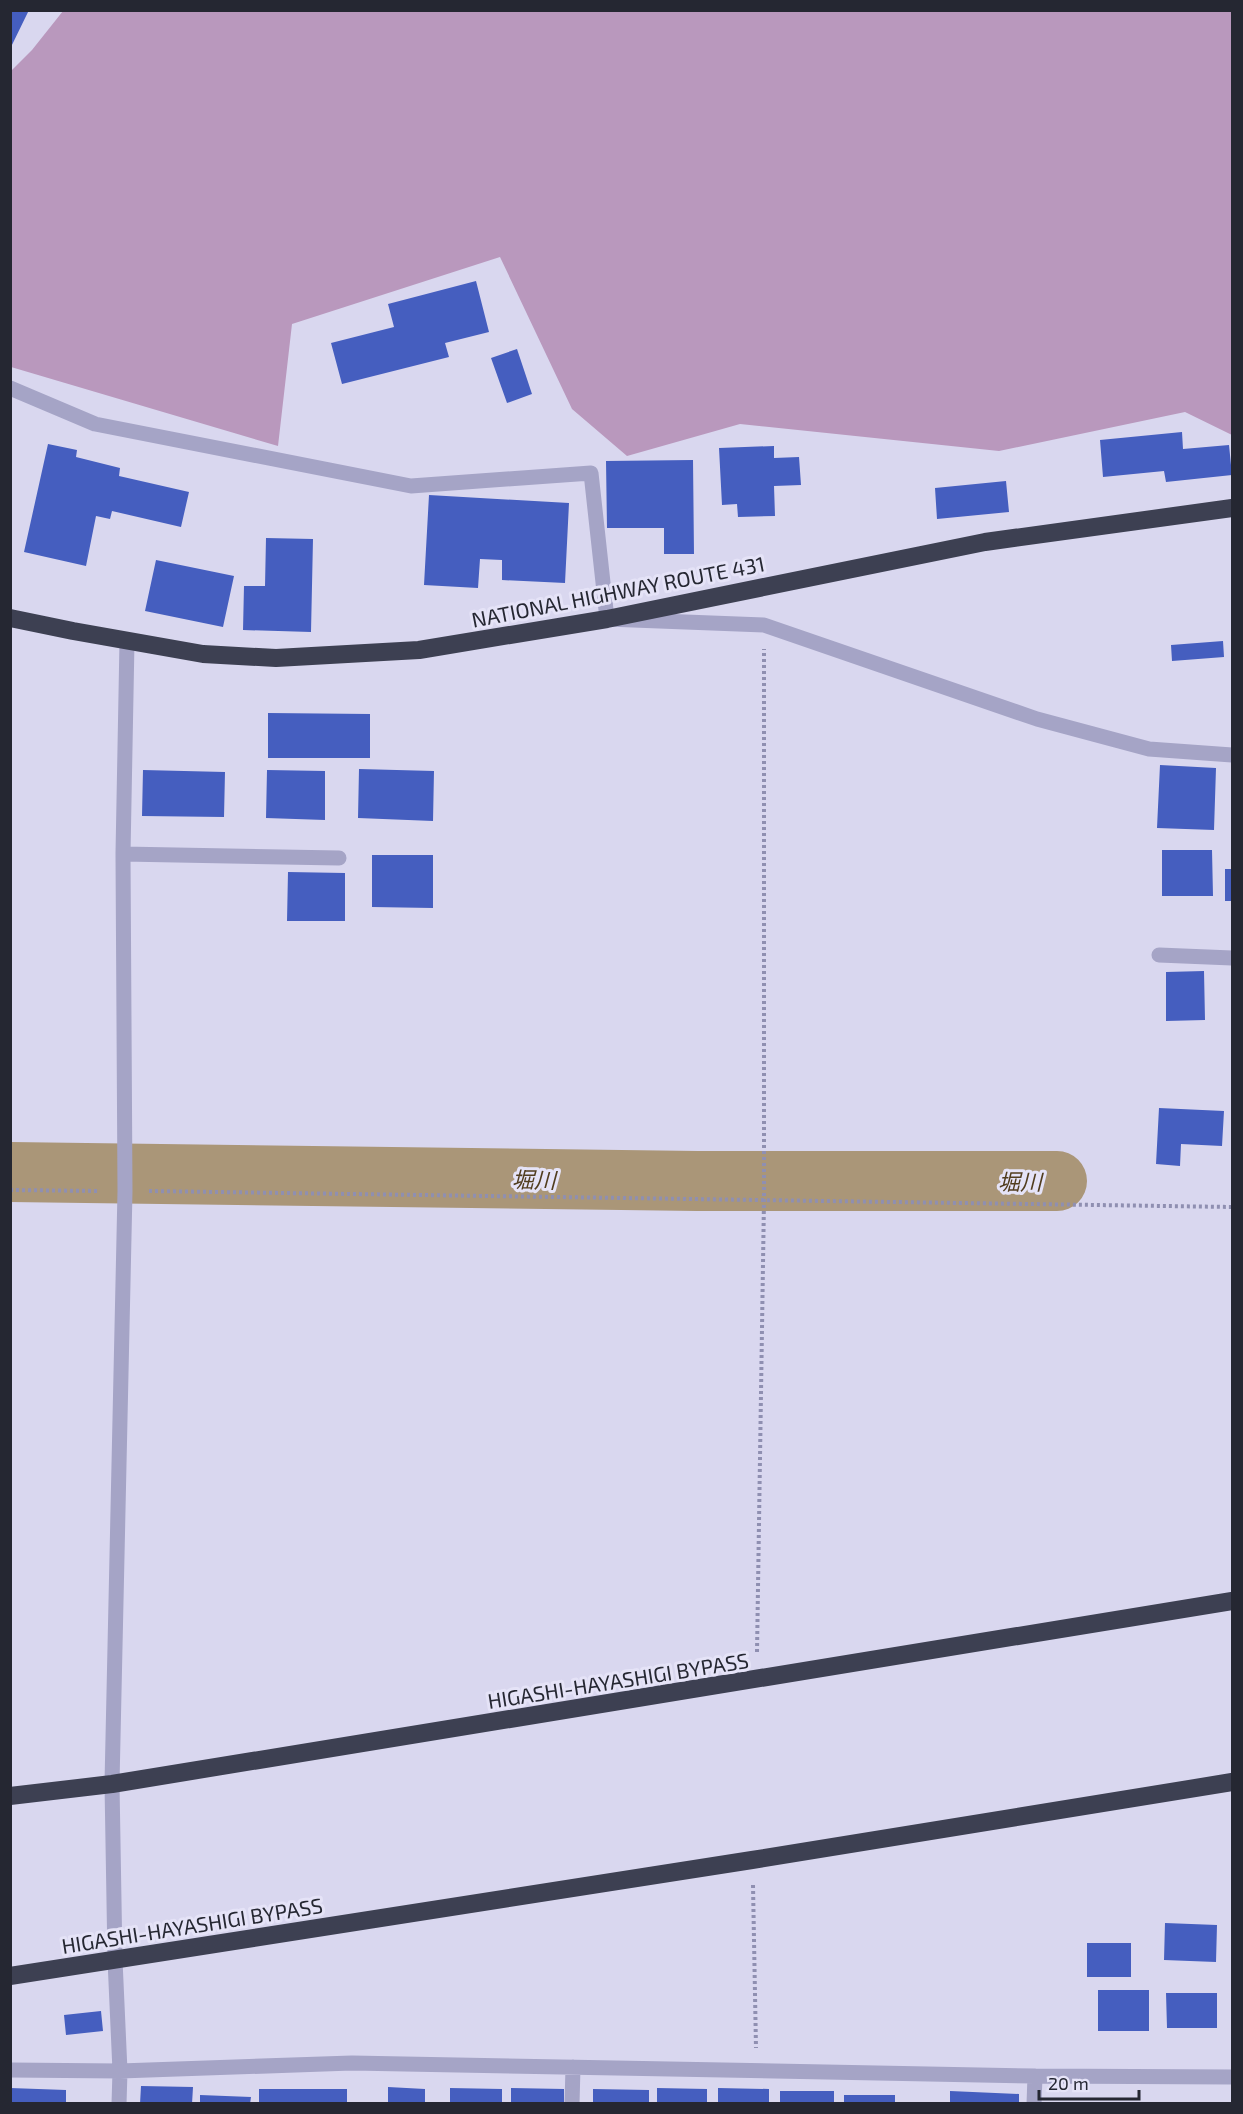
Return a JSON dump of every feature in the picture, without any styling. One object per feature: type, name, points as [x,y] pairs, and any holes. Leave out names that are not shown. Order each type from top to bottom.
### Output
[{"type":"highway","name":"NATIONAL HIGHWAY ROUTE 431","points":[[10,618],[203,654],[276,658],[419,650],[608,620],[985,542],[1233,508]]},
{"type":"highway","name":"HIGASHI-HAYASHIGI BYPASS","points":[[10,1796],[112,1784],[1233,1601]]},
{"type":"highway","name":"HIGASHI-HAYASHIGI BYPASS","points":[[10,1976],[1233,1782]]},
{"type":"street","points":[[10,388],[95,424],[411,486],[591,473],[608,620],[764,626],[1037,719],[1149,749],[1233,755]]},
{"type":"street","points":[[118,2103],[120,2071],[115,1960],[112,1784],[125,1191],[123,854],[128,641]]},
{"type":"street","points":[[123,854],[339,858]]},
{"type":"street","points":[[1159,955],[1233,958]]},
{"type":"street","points":[[10,2070],[120,2071],[352,2063],[1233,2078]]},
{"type":"street","points":[[572,2103],[573,2067]]},
{"type":"street","points":[[1034,2103],[1035,2076]]},
{"type":"path","points":[[757,1680],[764,1199],[764,626]]},
{"type":"path","points":[[10,1190],[764,1199],[1233,1208]]},
{"type":"path","points":[[752,1860],[756,2070]]},
{"type":"shaded area","points":[[63,11],[1232,11],[1232,435],[1185,412],[999,451],[740,424],[627,456],[572,409],[500,257],[292,324],[278,446],[11,367],[11,71],[32,50]]},
{"type":"building","points":[[10,10],[29,10],[10,49]]},
{"type":"building","points":[[476,281],[489,332],[445,343],[449,357],[342,384],[331,343],[394,327],[388,304]]},
{"type":"building","points":[[517,349],[532,394],[507,403],[491,358]]},
{"type":"building","points":[[1182,432],[1183,449],[1229,445],[1232,475],[1166,482],[1164,471],[1103,477],[1100,440]]},
{"type":"building","points":[[48,444],[77,450],[76,457],[120,468],[119,476],[189,492],[181,527],[112,511],[110,519],[96,516],[86,566],[24,552]]},
{"type":"building","points":[[774,446],[774,458],[799,457],[801,485],[774,486],[775,516],[738,517],[737,504],[722,505],[719,448]]},
{"type":"building","points":[[693,460],[694,554],[664,554],[664,528],[607,528],[606,461]]},
{"type":"building","points":[[1006,481],[1009,512],[937,519],[935,488]]},
{"type":"building","points":[[429,495],[569,503],[565,583],[502,580],[502,560],[480,559],[478,588],[424,585]]},
{"type":"building","points":[[266,538],[313,539],[311,632],[243,630],[244,586],[265,586]]},
{"type":"building","points":[[156,560],[234,576],[223,627],[145,611]]},
{"type":"building","points":[[1223,641],[1224,657],[1172,661],[1171,645]]},
{"type":"building","points":[[268,713],[370,714],[370,758],[268,758]]},
{"type":"building","points":[[1160,765],[1216,768],[1214,830],[1157,828]]},
{"type":"building","points":[[359,769],[434,771],[433,821],[358,818]]},
{"type":"building","points":[[143,770],[225,772],[224,817],[142,816]]},
{"type":"building","points":[[267,770],[325,771],[325,820],[266,818]]},
{"type":"building","points":[[1162,850],[1212,850],[1213,896],[1162,896]]},
{"type":"building","points":[[372,855],[433,855],[433,908],[372,907]]},
{"type":"building","points":[[1225,869],[1232,869],[1232,901],[1225,901]]},
{"type":"building","points":[[288,872],[345,873],[345,921],[287,921]]},
{"type":"building","points":[[1204,971],[1205,1020],[1166,1021],[1166,972]]},
{"type":"building","points":[[1159,1108],[1224,1111],[1222,1146],[1181,1144],[1180,1166],[1156,1164]]},
{"type":"building","points":[[1165,1923],[1217,1925],[1216,1962],[1164,1960]]},
{"type":"building","points":[[1087,1943],[1131,1943],[1131,1977],[1087,1977]]},
{"type":"building","points":[[1098,1990],[1149,1990],[1149,2031],[1098,2031]]},
{"type":"building","points":[[1166,1993],[1217,1993],[1217,2028],[1167,2028]]},
{"type":"building","points":[[101,2011],[103,2031],[66,2035],[64,2015]]},
{"type":"building","points":[[141,2086],[193,2087],[192,2104],[140,2104]]},
{"type":"building","points":[[388,2087],[425,2089],[425,2104],[388,2104]]},
{"type":"building","points":[[10,2088],[66,2090],[66,2104],[10,2104]]},
{"type":"building","points":[[450,2088],[502,2089],[502,2104],[450,2104]]},
{"type":"building","points":[[511,2088],[564,2089],[564,2104],[511,2104]]},
{"type":"building","points":[[657,2088],[707,2089],[707,2104],[657,2104]]},
{"type":"building","points":[[718,2088],[769,2089],[769,2104],[718,2104]]},
{"type":"building","points":[[259,2089],[347,2089],[347,2104],[259,2104]]},
{"type":"building","points":[[593,2089],[649,2090],[649,2104],[593,2104]]},
{"type":"building","points":[[780,2091],[834,2091],[834,2104],[780,2104]]},
{"type":"building","points":[[950,2091],[1019,2094],[1019,2104],[950,2104]]},
{"type":"building","points":[[200,2095],[251,2097],[250,2104],[200,2104]]},
{"type":"building","points":[[844,2095],[895,2095],[895,2104],[844,2104]]},
{"type":"waterway","name":"堀川","points":[[10,1172],[697,1181],[1057,1181]]}]
